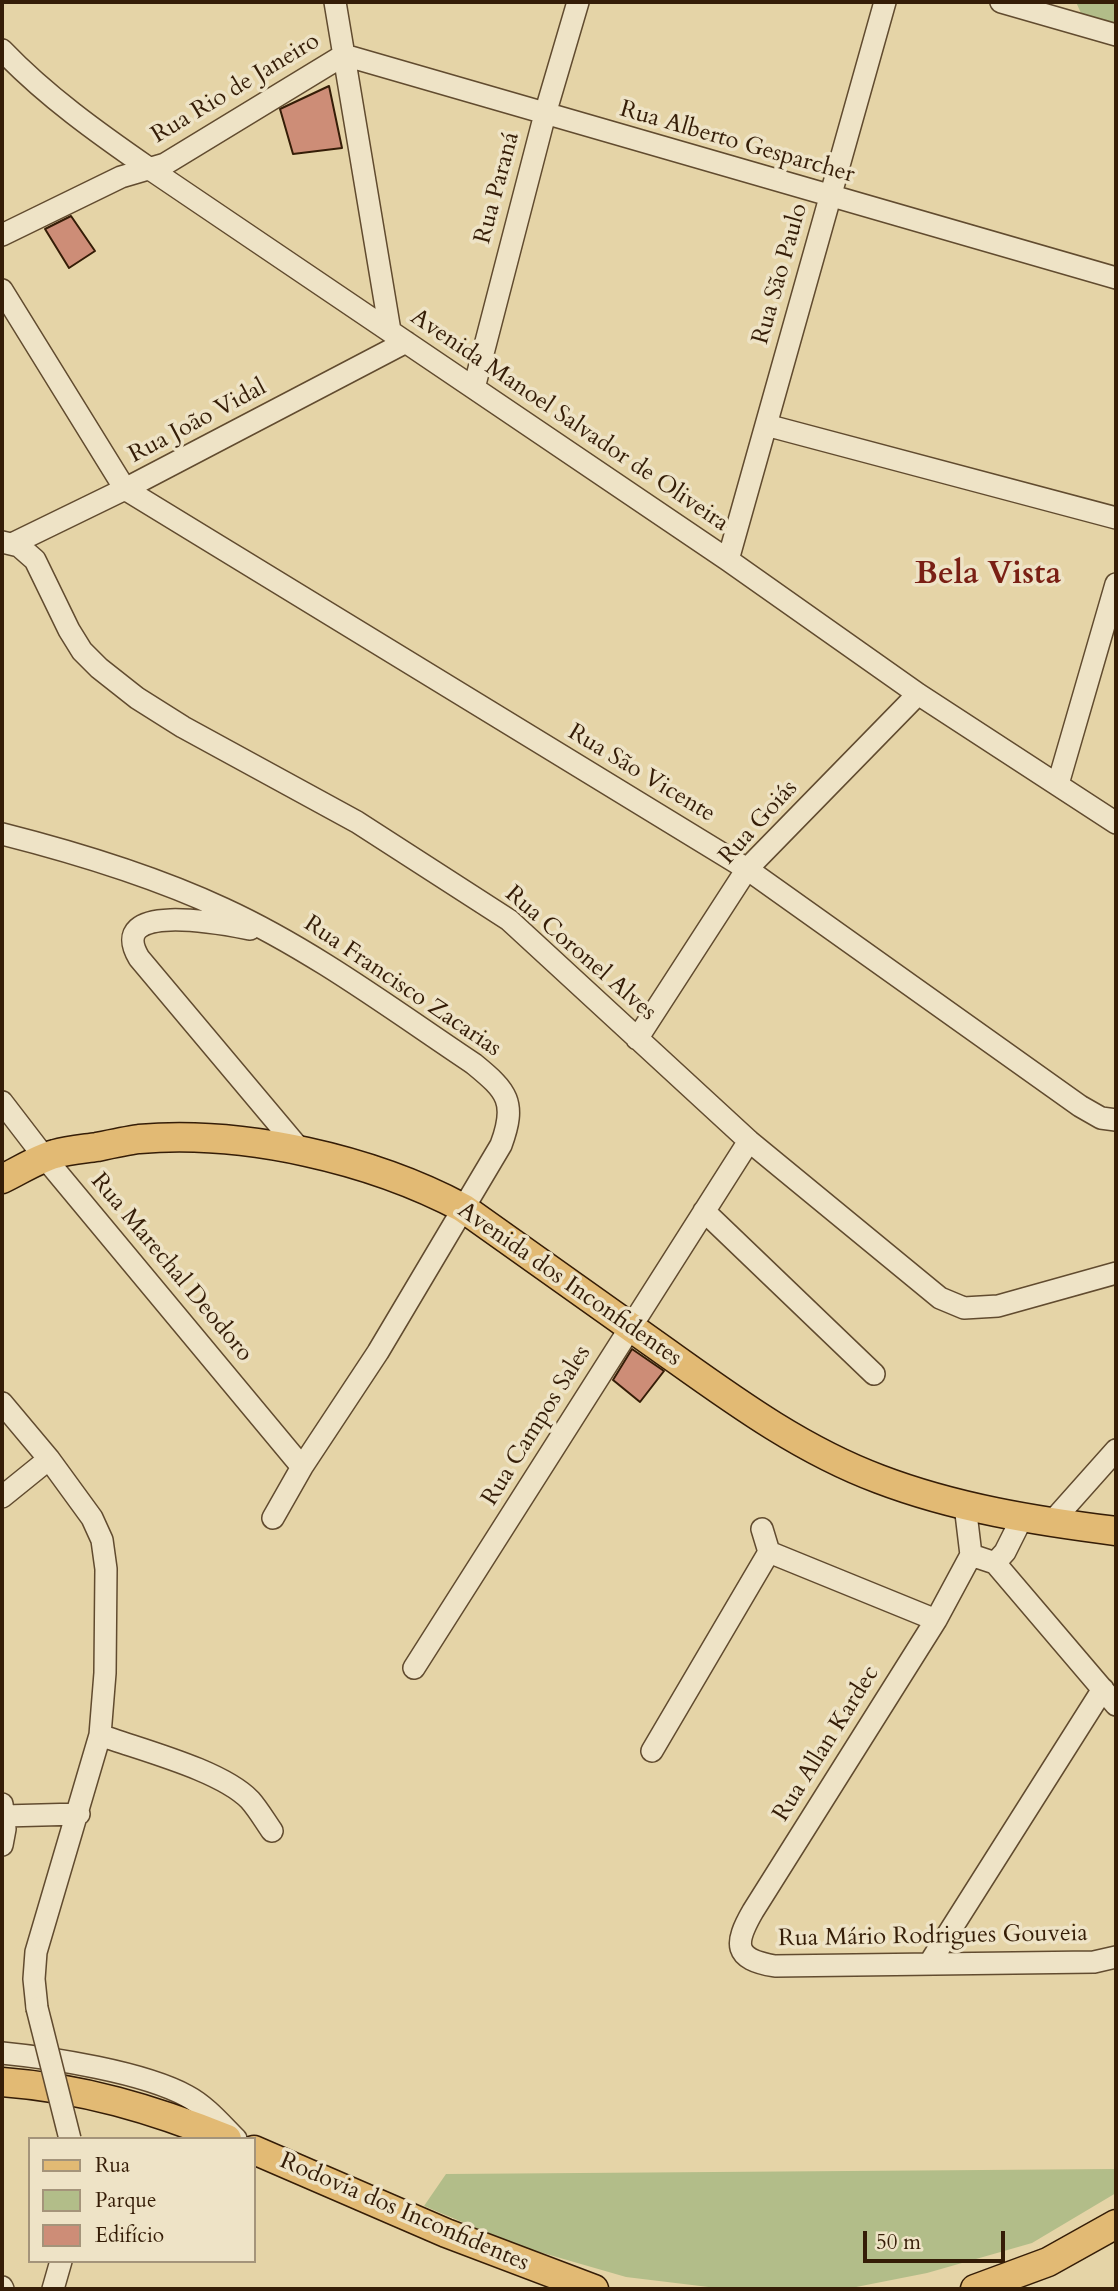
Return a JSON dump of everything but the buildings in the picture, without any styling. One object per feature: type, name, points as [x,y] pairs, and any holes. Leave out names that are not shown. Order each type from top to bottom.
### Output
[{"type":"main road","name":"Avenida dos Inconfidentes","points":[[2,1179],[54,1154],[139,1139],[209,1138],[258,1143],[302,1152],[393,1176],[428,1190],[463,1209],[749,1411],[820,1453],[878,1479],[932,1497],[1022,1518],[1116,1531]]},
{"type":"main road","points":[[2,2082],[139,2106],[222,2137]]},
{"type":"main road","name":"Rodovia dos Inconfidentes","points":[[256,2151],[446,2232],[594,2289]]},
{"type":"main road","points":[[975,2289],[1048,2262],[1116,2224]]},
{"type":"street","points":[[335,2],[398,336]]},
{"type":"street","name":"Rua Paraná","points":[[474,388],[545,114],[578,2]]},
{"type":"street","name":"Rua São Paulo","points":[[728,560],[885,2]]},
{"type":"street","points":[[1001,2],[1116,34]]},
{"type":"street","name":"Avenida Manoel Salvador de Oliveira","points":[[2,50],[25,75],[92,129],[728,560],[918,694],[1116,823]]},
{"type":"street","name":"Rua Alberto Gesparcher","points":[[344,55],[1116,278]]},
{"type":"street","name":"Rua Rio de Janeiro","points":[[2,235],[121,177],[165,164],[344,55]]},
{"type":"street","points":[[2,290],[125,489]]},
{"type":"street","name":"Rua João Vidal","points":[[7,543],[125,489],[398,336]]},
{"type":"street","points":[[766,425],[1116,518]]},
{"type":"street","name":"Rua São Vicente","points":[[125,489],[747,869],[1080,1106],[1101,1118],[1116,1120]]},
{"type":"street","name":"Rua Coronel Alves","points":[[7,543],[25,550],[35,560],[82,651],[99,668],[137,698],[183,727],[357,822],[509,920],[749,1141],[948,1303],[969,1308],[998,1306],[1116,1273]]},
{"type":"street","points":[[1058,784],[1116,584]]},
{"type":"street","name":"Rua Goiás","points":[[637,1039],[747,869],[918,694]]},
{"type":"street","name":"Rua Francisco Zacarias","points":[[2,834],[65,850],[172,887],[225,909],[272,933],[311,955],[474,1064],[506,1094],[510,1108],[501,1145],[377,1352],[302,1467],[273,1518]]},
{"type":"street","points":[[272,933],[202,921],[172,920],[140,926],[131,940],[139,958],[302,1152]]},
{"type":"street","name":"Rua Marechal Deodoro","points":[[2,1102],[45,1158],[302,1467]]},
{"type":"street","name":"Rua Campos Sales","points":[[414,1668],[749,1141]]},
{"type":"street","points":[[704,1211],[874,1374]]},
{"type":"street","points":[[2,1403],[50,1459],[92,1518],[105,1552],[105,1673],[100,1735],[79,1814],[36,1952],[34,1979],[37,2008],[69,2137]]},
{"type":"street","points":[[1051,1523],[1116,1450]]},
{"type":"street","points":[[2,1497],[50,1459]]},
{"type":"street","points":[[929,1964],[1109,1697],[995,1563],[971,1555],[965,1505]]},
{"type":"street","points":[[995,1563],[1005,1552],[1022,1518]]},
{"type":"street","points":[[652,1751],[769,1552],[762,1529]]},
{"type":"street","points":[[769,1552],[936,1620]]},
{"type":"street","name":"Rua Allan Kardec","points":[[751,1960],[740,1949],[742,1931],[936,1620],[971,1555]]},
{"type":"street","points":[[100,1735],[221,1781],[241,1792],[252,1801],[272,1831]]},
{"type":"street","points":[[2,1846],[5,1829],[3,1810],[79,1814]]},
{"type":"street","name":"Rua Mário Rodrigues Gouveia","points":[[751,1960],[775,1966],[1094,1962],[1116,1957]]},
{"type":"street","points":[[2,2053],[106,2070],[187,2095],[234,2137]]},
{"type":"street","points":[[53,2289],[60,2263]]},
{"type":"green space","points":[[1076,2],[1116,2],[1116,28],[1084,20]]},
{"type":"green space","points":[[1116,2169],[1116,2193],[1032,2243],[927,2273],[846,2289],[725,2289],[626,2277],[522,2247],[424,2206],[446,2174]]},
{"type":"district","name":"Bela Vista","points":[[988,576]]}]
